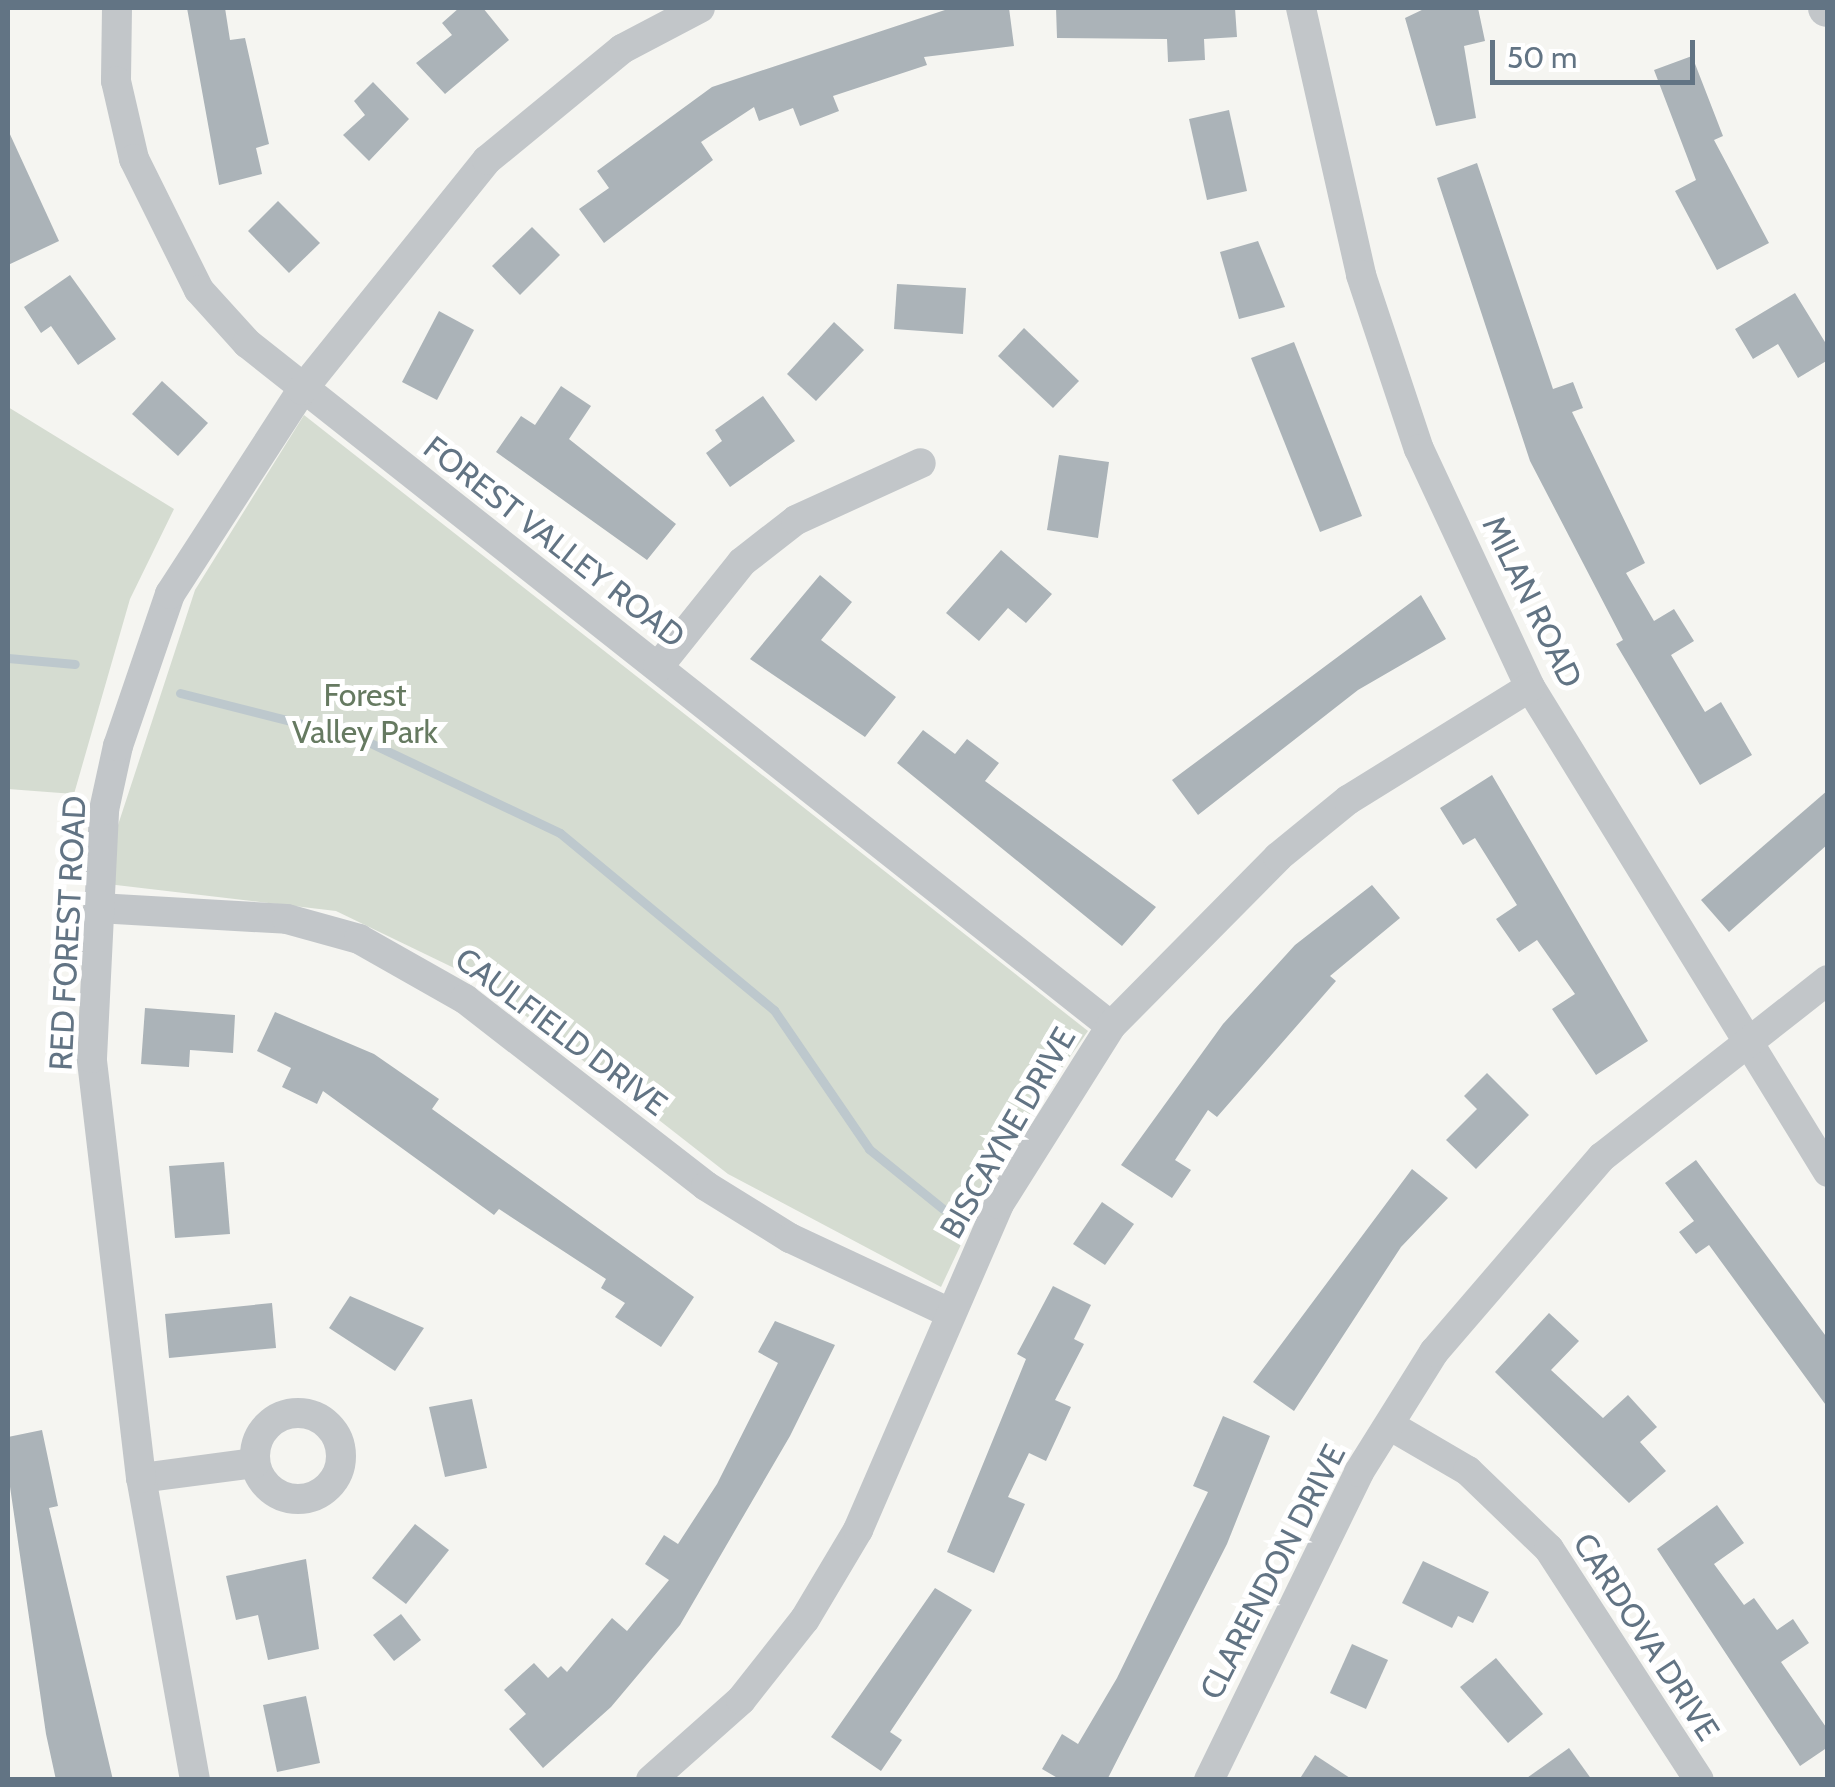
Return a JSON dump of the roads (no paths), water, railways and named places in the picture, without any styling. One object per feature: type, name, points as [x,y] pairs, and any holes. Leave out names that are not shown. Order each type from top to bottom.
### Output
[{"type":"street","name":"FOREST VALLEY ROAD","points":[[117,8],[116,81],[163,230],[199,290],[302,390],[1111,1026]]},
{"type":"street","name":"RED FOREST ROAD","points":[[195,1780],[141,1478],[92,1058],[98,908],[118,746],[164,609],[222,502],[302,390],[487,160],[622,48],[700,8]]},
{"type":"street","name":"MILAN ROAD","points":[[1301,8],[1356,258],[1413,432],[1530,687],[1744,1044],[1828,1172]]},
{"type":"street","points":[[658,667],[742,562],[796,520],[922,463]]},
{"type":"street","name":"BISCAYNE DRIVE","points":[[651,1780],[741,1700],[805,1619],[858,1530],[999,1204],[1111,1026],[1334,812],[1530,687]]},
{"type":"street","name":"CAULFIELD DRIVE","points":[[98,908],[287,919],[359,939],[465,999],[706,1186],[790,1238],[950,1313]]},
{"type":"street","name":"CLARENDON DRIVE","points":[[1209,1780],[1358,1472],[1391,1426],[1434,1352],[1602,1157],[1828,980]]},
{"type":"street","name":"CARDOVA DRIVE","points":[[1391,1426],[1468,1471],[1549,1549],[1698,1780]]},
{"type":"street","points":[[141,1478],[255,1464]]},
{"type":"waterway","points":[[8,658],[75,664]]},
{"type":"waterway","points":[[180,693],[362,739],[560,833],[774,1010],[869,1149],[943,1209]]},
{"type":"park label","name":"Forest Valley Park","points":[[365,714]]}]
